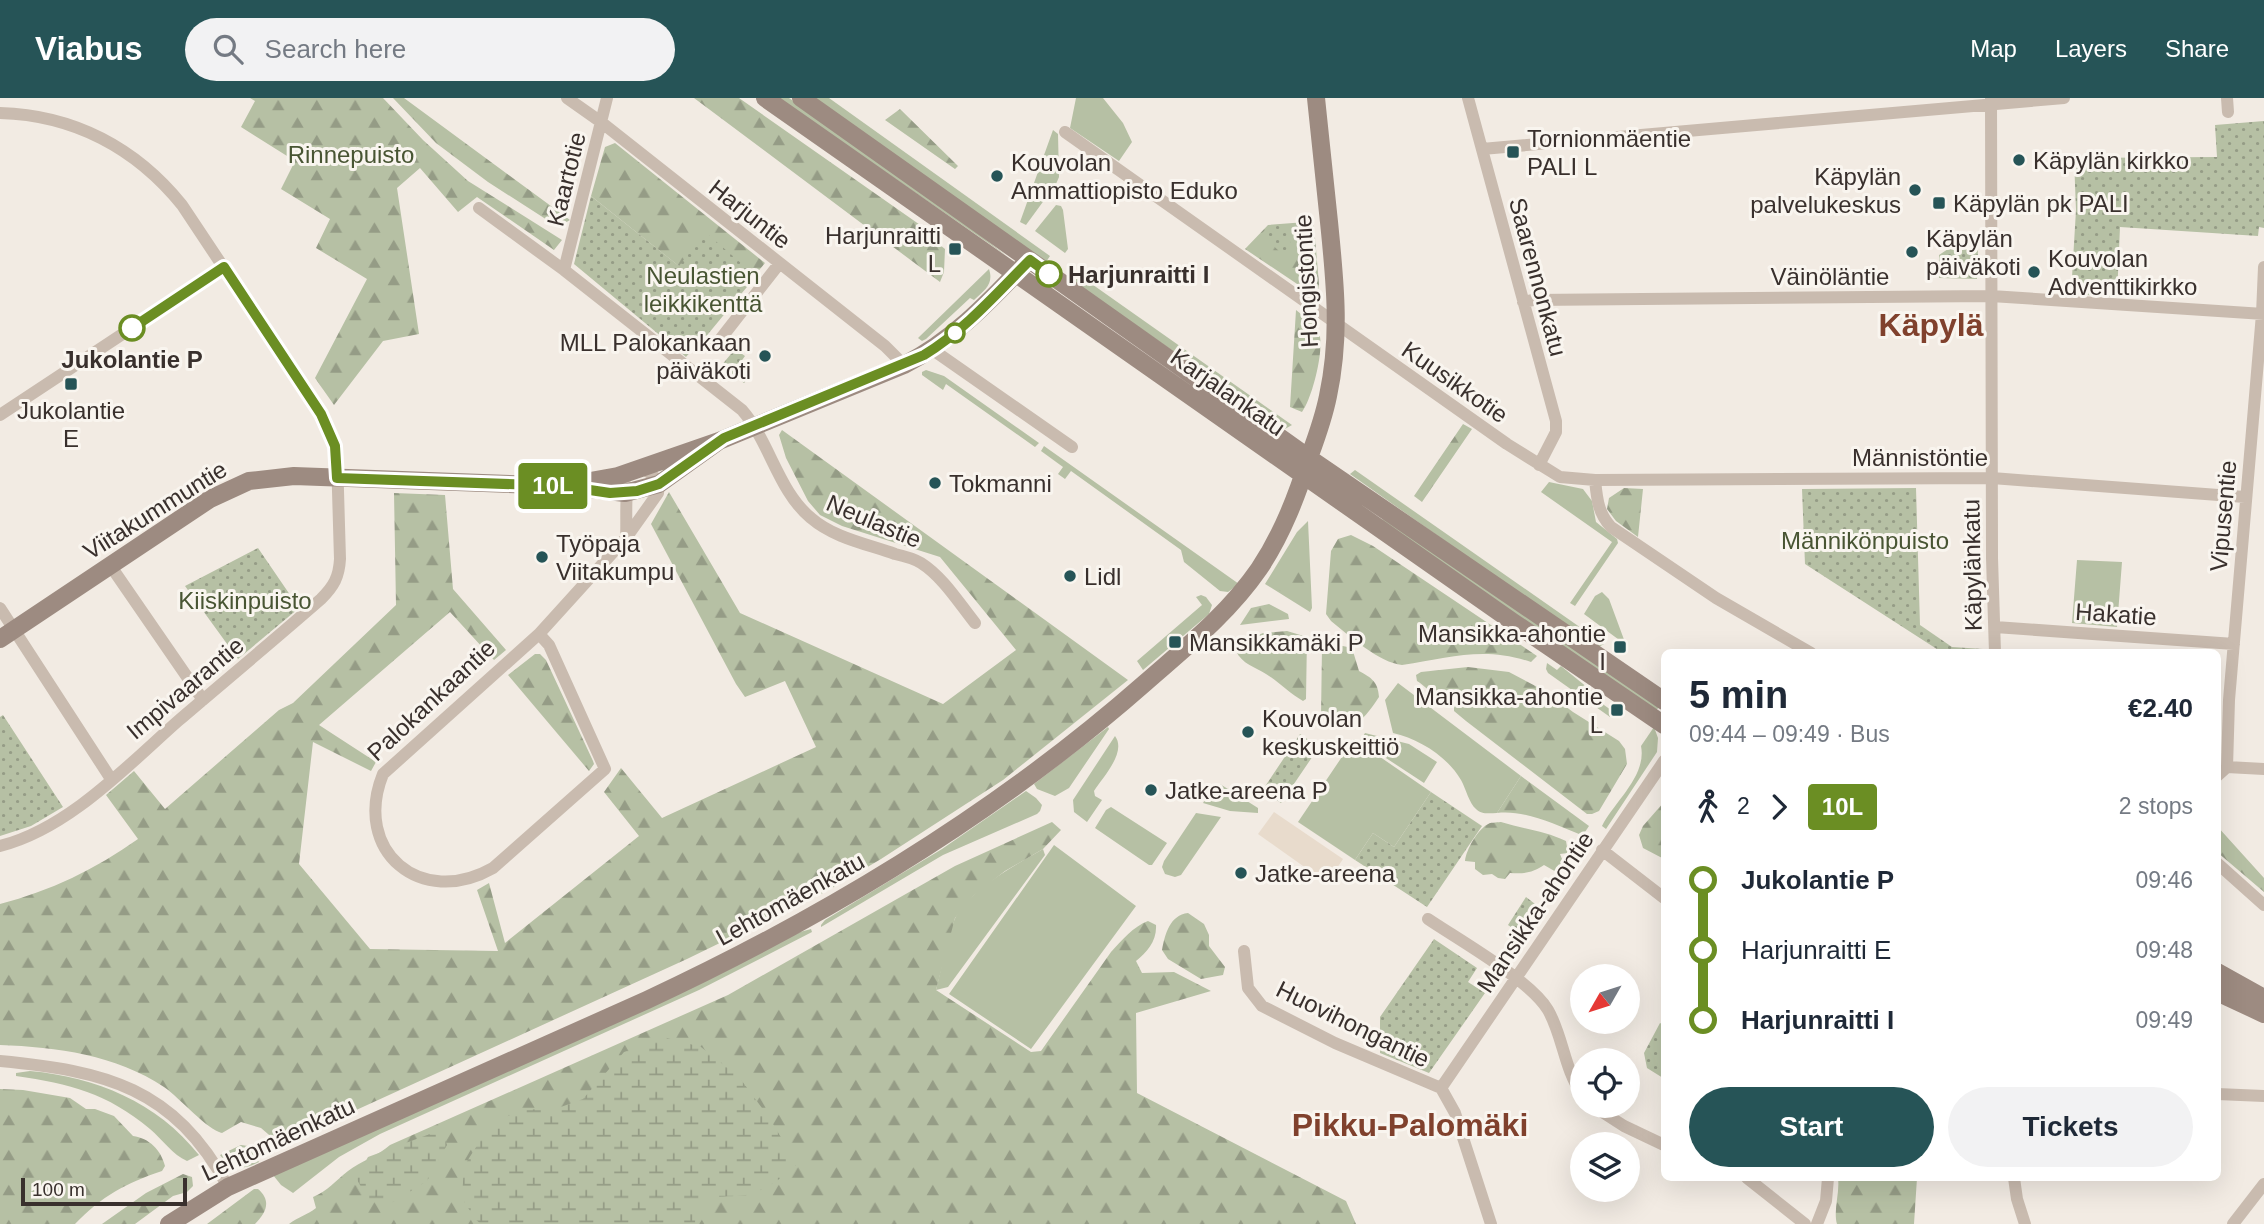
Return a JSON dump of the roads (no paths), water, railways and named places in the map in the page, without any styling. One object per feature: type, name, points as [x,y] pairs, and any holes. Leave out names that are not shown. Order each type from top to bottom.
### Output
[{"type":"street","name":"Harjuntie","points":[[568,98],[885,346],[904,365]]},
{"type":"street","name":"Kaartotie","points":[[564,270],[607,98]]},
{"type":"street","name":"Karjalankatu","points":[[765,98],[1015,275],[1661,699]]},
{"type":"street","name":"Karjalankatu","points":[[801,98],[1030,260],[1513,622],[1661,723]]},
{"type":"street","name":"Hongistontie","points":[[1307,466],[1329,394],[1337,326],[1316,98]]},
{"type":"street","name":"Saarennonkatu","points":[[1468,98],[1556,427],[1553,439],[1539,464]]},
{"type":"street","points":[[1482,149],[1991,101],[2064,98]]},
{"type":"street","points":[[2227,98],[2228,112]]},
{"type":"street","name":"Käpylänkatu","points":[[1991,101],[1994,649]]},
{"type":"street","name":"Impivaarantie","points":[[0,113],[55,120],[118,146],[165,184],[183,205],[321,414],[335,446],[340,559],[339,575],[331,589],[111,779],[49,825],[25,838],[0,846]]},
{"type":"street","name":"Kuusikkotie","points":[[1065,132],[1337,326],[1539,464],[1560,477],[1595,480]]},
{"type":"street","name":"Neulastie","points":[[479,208],[564,270],[742,410],[754,424],[788,488],[803,510],[827,529],[918,561],[935,574],[975,623]]},
{"type":"street","name":"Palokankaantie","points":[[638,469],[719,441],[754,424],[904,365],[933,349],[968,321],[1030,260]]},
{"type":"street","points":[[715,346],[779,264]]},
{"type":"street","points":[[0,415],[224,267]]},
{"type":"street","name":"Vipusentie","points":[[2222,771],[2263,314],[2264,267]]},
{"type":"street","name":"Väinöläntie","points":[[1523,302],[1533,299],[1991,296],[2263,314]]},
{"type":"street","points":[[933,349],[1072,447]]},
{"type":"street","name":"Palokankaantie","points":[[539,634],[549,646],[606,769],[493,868],[464,881],[446,883],[428,881],[414,875],[392,858],[377,830],[377,789],[383,774],[539,634],[626,538],[651,505],[658,493],[659,484],[719,441]]},
{"type":"street","name":"Lehtomäenkatu","points":[[169,1224],[228,1186],[715,968],[834,905],[940,839],[1060,753],[1230,607],[1271,550],[1298,493],[1307,466]]},
{"type":"street","points":[[626,538],[628,518],[625,493],[638,469],[651,473],[659,484]]},
{"type":"street","name":"Viitakummuntie","points":[[563,486],[638,469]]},
{"type":"street","name":"Viitakummuntie","points":[[0,639],[210,499],[236,485],[261,479],[337,478],[563,486],[625,493],[659,484]]},
{"type":"street","name":"Männistöntie","points":[[1595,480],[1992,478],[2245,496]]},
{"type":"street","points":[[1595,480],[1601,515],[1611,527],[1716,598],[1804,649]]},
{"type":"street","points":[[110,565],[203,700]]},
{"type":"street","points":[[0,608],[111,779]]},
{"type":"street","name":"Hakatie","points":[[1995,627],[2234,644]]},
{"type":"street","name":"Mansikka-ahontie","points":[[1441,1088],[1661,765]]},
{"type":"street","points":[[2222,771],[2264,769]]},
{"type":"street","points":[[1602,850],[1661,896]]},
{"type":"street","points":[[2221,867],[2264,905]]},
{"type":"street","points":[[1429,919],[1533,992],[1549,1013],[1570,1066]]},
{"type":"street","name":"Huovihongantie","points":[[1244,950],[1248,988],[1262,1006],[1335,1043],[1441,1088]]},
{"type":"street","points":[[2221,974],[2264,998]]},
{"type":"street","points":[[2221,994],[2264,1014]]},
{"type":"street","points":[[0,1061],[68,1069],[102,1077],[147,1097],[181,1121],[206,1148],[228,1186]]},
{"type":"street","points":[[1441,1088],[1455,1113],[1491,1224]]},
{"type":"street","points":[[2221,1094],[2264,1096]]},
{"type":"street","points":[[1612,1118],[1661,1144]]},
{"type":"street","points":[[1751,1181],[1805,1224]]},
{"type":"street","points":[[1817,1224],[1826,1201],[1828,1181]]},
{"type":"street","points":[[2014,1181],[2025,1224]]},
{"type":"street","points":[[2233,1224],[2264,1184]]},
{"type":"place","name":"Tornionmäentie PALI L","points":[[1513,152]]},
{"type":"place","name":"Käpylän kirkko","points":[[2019,160]]},
{"type":"place","name":"Kouvolan Ammattiopisto Eduko","points":[[997,176]]},
{"type":"place","name":"Käpylän palvelukeskus","points":[[1915,190]]},
{"type":"place","name":"Käpylän pk PALI","points":[[1939,203]]},
{"type":"place","name":"Harjunraitti L","points":[[955,249]]},
{"type":"place","name":"Käpylän päiväkoti","points":[[1912,252]]},
{"type":"place","name":"Kouvolan Adventtikirkko","points":[[2034,272]]},
{"type":"place","name":"Harjunraitti I","points":[[1049,274]]},
{"type":"place","name":"Jukolantie P","points":[[132,328]]},
{"type":"place","name":"MLL Palokankaan päiväkoti","points":[[765,356]]},
{"type":"place","name":"Jukolantie E","points":[[71,384]]},
{"type":"place","name":"Tokmanni","points":[[935,483]]},
{"type":"place","name":"Työpaja Viitakumpu","points":[[542,557]]},
{"type":"place","name":"Lidl","points":[[1070,576]]},
{"type":"place","name":"Mansikkamäki P","points":[[1175,642]]},
{"type":"place","name":"Mansikka-ahontie I","points":[[1620,647]]},
{"type":"place","name":"Mansikka-ahontie L","points":[[1617,710]]},
{"type":"place","name":"Kouvolan keskuskeittiö","points":[[1248,732]]},
{"type":"place","name":"Jatke-areena P","points":[[1151,790]]},
{"type":"place","name":"Jatke-areena","points":[[1241,873]]},
{"type":"district","name":"Käpylä","points":[[1931,325]]},
{"type":"district","name":"Pikku-Palomäki","points":[[1410,1125]]},
{"type":"park label","name":"Rinnepuisto","points":[[351,154]]},
{"type":"park label","name":"Neulastien leikkikenttä","points":[[703,289]]},
{"type":"park label","name":"Männikönpuisto","points":[[1865,540]]},
{"type":"park label","name":"Kiiskinpuisto","points":[[245,600]]}]
